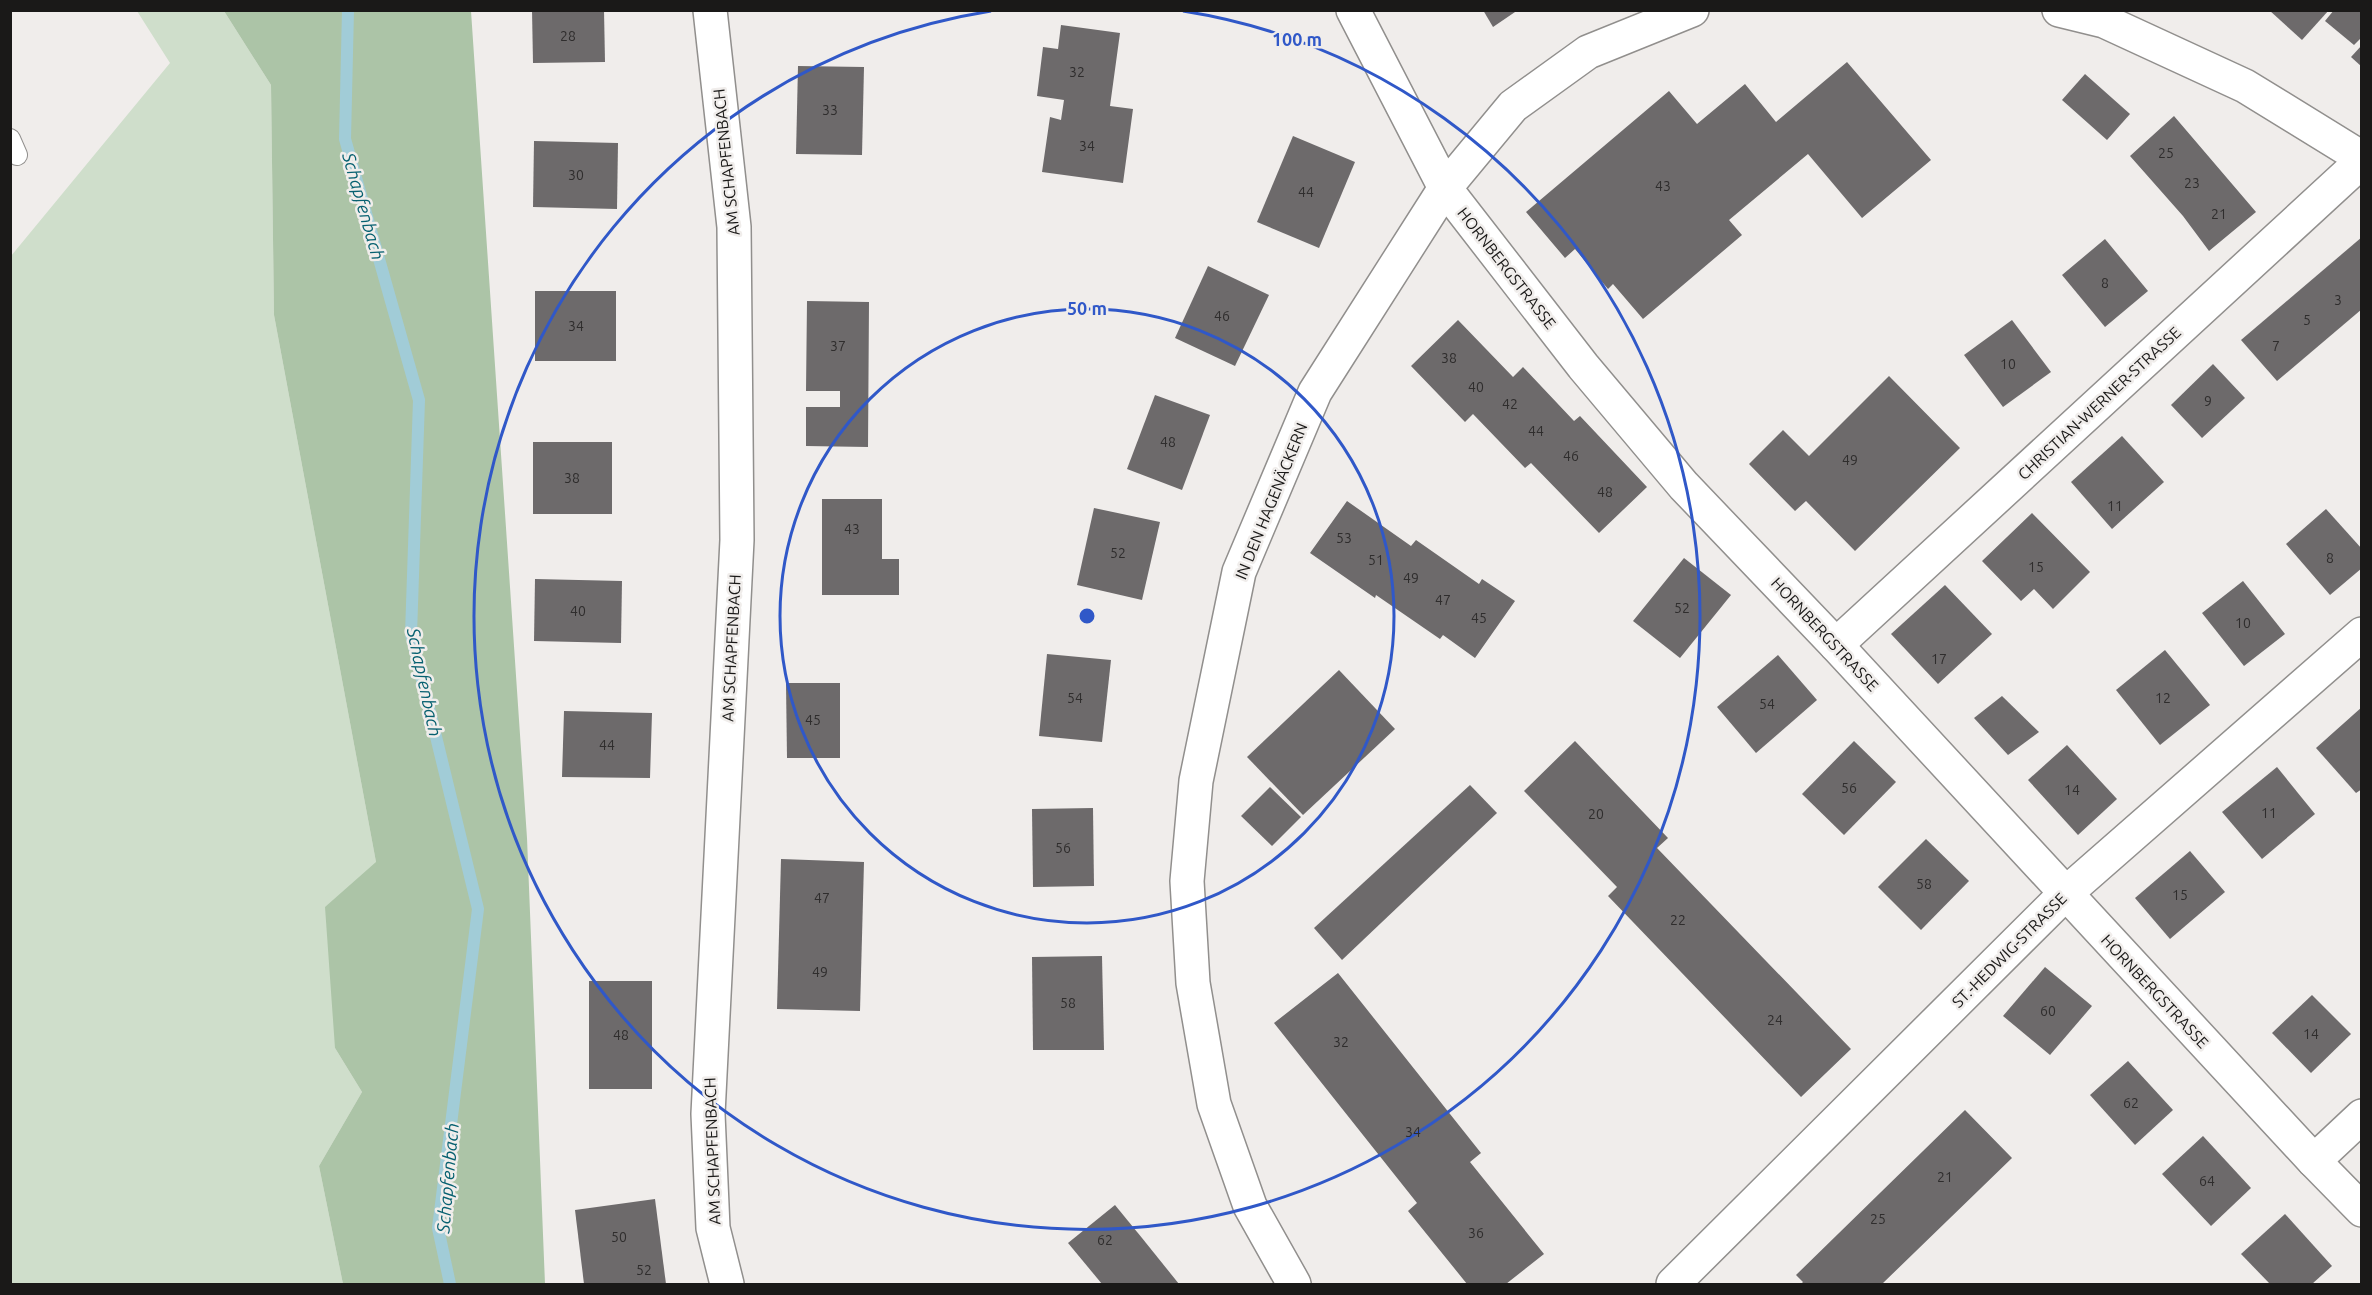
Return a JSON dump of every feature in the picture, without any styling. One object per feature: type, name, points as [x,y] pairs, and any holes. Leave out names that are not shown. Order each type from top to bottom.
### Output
[{"type":"street","name":"AM SCHAPFENBACH","points":[[710,10],[734,227],[737,540],[708,1114],[713,1228],[727,1284]]},
{"type":"street","name":"HORNBERGSTRASSE","points":[[1353,10],[1445,188],[1583,366],[1684,486],[1836,645],[2313,1161],[2361,1210]]},
{"type":"street","name":"IN DEN HAGENÄCKERN","points":[[1294,1284],[1250,1206],[1214,1104],[1192,983],[1187,881],[1196,781],[1239,572],[1315,392],[1445,188],[1514,106],[1588,52],[1692,10]]},
{"type":"street","points":[[2059,10],[2104,21],[2246,86],[2361,159]]},
{"type":"street","name":"CHRISTIAN-WERNER-STRASSE","points":[[1836,645],[2361,159]]},
{"type":"street","name":"ST.-HEDWIG-STRASSE","points":[[1673,1284],[2065,894],[2361,634]]},
{"type":"street","points":[[2313,1161],[2361,1116]]},
{"type":"green space","points":[[137,11],[224,11],[271,85],[274,315],[376,862],[335,1048],[362,1092],[319,1166],[343,1284],[11,1284],[11,256],[170,63]]},
{"type":"green space","points":[[224,11],[471,11],[527,838],[545,1284],[343,1284],[319,1166],[362,1092],[335,1048],[325,907],[376,862],[274,315],[271,85]]},
{"type":"building","points":[[532,10],[604,10],[605,62],[533,63]]},
{"type":"building","points":[[1483,10],[1518,10],[1493,27]]},
{"type":"building","points":[[2269,10],[2329,10],[2302,40]]},
{"type":"building","points":[[2334,10],[2362,10],[2362,37],[2354,45],[2325,21]]},
{"type":"building","points":[[1061,25],[1120,33],[1110,106],[1133,109],[1123,183],[1042,172],[1050,117],[1061,120],[1064,100],[1037,96],[1043,47],[1058,49]]},
{"type":"building","points":[[2362,45],[2362,67],[2351,57]]},
{"type":"building","points":[[1847,62],[1931,160],[1862,218],[1808,154],[1729,220],[1742,235],[1643,319],[1613,284],[1608,289],[1575,249],[1565,258],[1526,212],[1669,91],[1697,124],[1745,84],[1776,122]]},
{"type":"building","points":[[798,66],[864,67],[862,155],[796,154]]},
{"type":"building","points":[[2085,74],[2130,114],[2107,140],[2062,100]]},
{"type":"building","points":[[2174,116],[2256,212],[2209,251],[2183,216],[2130,156]]},
{"type":"building","points":[[1293,136],[1355,162],[1319,248],[1257,222]]},
{"type":"building","points":[[534,141],[618,143],[617,209],[533,207]]},
{"type":"building","points":[[2362,237],[2362,309],[2277,381],[2241,340]]},
{"type":"building","points":[[2105,239],[2148,291],[2105,327],[2062,275]]},
{"type":"building","points":[[1208,266],[1269,295],[1235,366],[1175,338]]},
{"type":"building","points":[[535,291],[616,291],[616,361],[535,361]]},
{"type":"building","points":[[807,301],[869,302],[868,447],[806,446],[806,407],[840,407],[840,391],[806,391]]},
{"type":"building","points":[[1458,320],[1513,377],[1523,367],[1574,421],[1580,416],[1647,487],[1599,533],[1531,463],[1525,468],[1473,414],[1465,422],[1411,366]]},
{"type":"building","points":[[2012,320],[2051,372],[2003,407],[1964,355]]},
{"type":"building","points":[[2213,364],[2245,398],[2202,438],[2171,405]]},
{"type":"building","points":[[1889,376],[1960,448],[1855,551],[1806,501],[1795,511],[1749,464],[1783,430],[1809,456]]},
{"type":"building","points":[[1155,395],[1210,415],[1182,490],[1127,469]]},
{"type":"building","points":[[2122,436],[2164,482],[2112,529],[2071,482]]},
{"type":"building","points":[[533,442],[612,442],[612,514],[533,514]]},
{"type":"building","points":[[822,499],[882,499],[882,559],[899,559],[899,595],[822,595]]},
{"type":"building","points":[[1347,501],[1411,546],[1416,540],[1479,584],[1482,579],[1515,601],[1475,658],[1443,635],[1440,639],[1376,595],[1375,598],[1310,553]]},
{"type":"building","points":[[1094,508],[1160,522],[1142,600],[1077,585]]},
{"type":"building","points":[[2326,509],[2362,549],[2362,568],[2330,595],[2286,544]]},
{"type":"building","points":[[2032,513],[2090,572],[2053,609],[2034,589],[2021,601],[1982,561]]},
{"type":"building","points":[[1684,558],[1731,595],[1680,658],[1633,621]]},
{"type":"building","points":[[535,579],[622,581],[621,643],[534,641]]},
{"type":"building","points":[[2243,581],[2285,634],[2244,666],[2202,613]]},
{"type":"building","points":[[1945,585],[1992,634],[1938,684],[1891,634]]},
{"type":"building","points":[[2165,650],[2210,705],[2160,745],[2116,690]]},
{"type":"building","points":[[1047,654],[1111,660],[1102,742],[1039,736]]},
{"type":"building","points":[[1778,655],[1817,700],[1756,753],[1717,707]]},
{"type":"building","points":[[1339,670],[1395,729],[1303,815],[1247,757]]},
{"type":"building","points":[[786,683],[840,683],[840,758],[787,758]]},
{"type":"building","points":[[2002,696],[2039,732],[2008,755],[1974,718]]},
{"type":"building","points":[[2362,707],[2362,789],[2356,793],[2316,748]]},
{"type":"building","points":[[564,711],[652,713],[650,778],[562,777]]},
{"type":"building","points":[[1575,741],[1668,838],[1657,848],[1851,1049],[1801,1097],[1608,896],[1617,887],[1524,791]]},
{"type":"building","points":[[1854,741],[1896,782],[1844,835],[1802,794]]},
{"type":"building","points":[[2067,745],[2117,799],[2078,835],[2028,780]]},
{"type":"building","points":[[2277,767],[2315,814],[2262,859],[2222,812]]},
{"type":"building","points":[[1470,785],[1497,813],[1342,960],[1314,928]]},
{"type":"building","points":[[1270,787],[1301,817],[1272,846],[1241,816]]},
{"type":"building","points":[[1093,808],[1094,886],[1033,887],[1032,809]]},
{"type":"building","points":[[1926,839],[1969,881],[1921,930],[1878,887]]},
{"type":"building","points":[[2190,851],[2225,892],[2170,939],[2135,898]]},
{"type":"building","points":[[781,859],[864,862],[860,1011],[777,1009]]},
{"type":"building","points":[[1102,956],[1104,1050],[1033,1050],[1032,957]]},
{"type":"building","points":[[2045,967],[2092,1006],[2050,1055],[2003,1016]]},
{"type":"building","points":[[1338,973],[1481,1153],[1470,1162],[1544,1254],[1506,1284],[1467,1284],[1408,1211],[1417,1203],[1274,1023]]},
{"type":"building","points":[[589,981],[652,981],[652,1089],[589,1089]]},
{"type":"building","points":[[2312,995],[2351,1034],[2311,1073],[2272,1033]]},
{"type":"building","points":[[2128,1061],[2173,1110],[2135,1145],[2090,1095]]},
{"type":"building","points":[[1965,1110],[2012,1158],[1882,1284],[1801,1284],[1803,1282],[1796,1275]]},
{"type":"building","points":[[2203,1136],[2251,1188],[2211,1226],[2162,1174]]},
{"type":"building","points":[[655,1199],[666,1284],[584,1284],[575,1210]]},
{"type":"building","points":[[1115,1205],[1179,1284],[1102,1284],[1068,1243]]},
{"type":"building","points":[[2285,1214],[2332,1266],[2312,1284],[2270,1284],[2241,1254]]},
{"type":"waterway","name":"Schapfenbach","points":[[348,10],[345,139],[419,400],[411,634],[478,909],[438,1228],[450,1284]]}]
